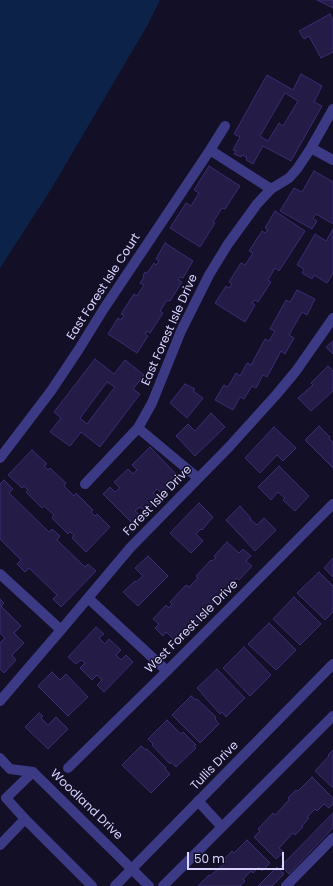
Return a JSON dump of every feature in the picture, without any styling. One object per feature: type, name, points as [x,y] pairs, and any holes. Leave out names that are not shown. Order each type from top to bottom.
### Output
[{"type":"street","name":"East Forest Isle Drive","points":[[85,484],[138,428],[152,403],[181,331],[208,275],[244,221],[271,190],[289,178],[312,148],[333,109]]},
{"type":"street","name":"East Forest Isle Court","points":[[0,458],[51,391],[225,126]]},
{"type":"street","points":[[312,148],[333,160]]},
{"type":"street","points":[[210,150],[271,190]]},
{"type":"street","name":"Forest Isle Drive","points":[[0,701],[62,630],[130,548],[229,447],[276,395],[296,371],[333,318]]},
{"type":"street","points":[[138,428],[198,478]]},
{"type":"street","name":"West Forest Isle Drive","points":[[68,768],[333,504]]},
{"type":"street","points":[[0,574],[62,630]]},
{"type":"street","points":[[88,598],[167,670]]},
{"type":"street","name":"Tullis Drive","points":[[115,886],[333,664]]},
{"type":"street","points":[[163,886],[333,716]]},
{"type":"street","points":[[0,758],[10,768],[33,772]]},
{"type":"street","name":"Woodland Drive","points":[[92,886],[25,820],[3,794],[33,772],[149,886]]},
{"type":"street","points":[[198,801],[222,827]]},
{"type":"street","points":[[0,845],[25,820]]},
{"type":"street","points":[[286,886],[333,838]]},
{"type":"water","points":[[0,0],[160,0],[147,26],[50,191],[0,268]]},
{"type":"building","points":[[317,0],[333,0],[333,8]]},
{"type":"building","points":[[330,14],[333,20],[333,52],[321,58],[309,36],[304,39],[299,31]]},
{"type":"building","points":[[301,74],[322,86],[314,102],[322,106],[291,161],[263,146],[253,164],[246,160],[247,157],[242,155],[241,157],[234,154],[236,151],[233,150],[240,137],[234,134],[267,75],[293,90]],"holes":[[[285,93],[298,101],[283,126],[279,123],[268,141],[260,136]]]},
{"type":"building","points":[[209,166],[240,186],[225,209],[222,208],[213,222],[215,223],[200,247],[170,228],[186,203],[191,206],[199,193],[194,190]]},
{"type":"building","points":[[314,171],[333,182],[333,224],[316,214],[313,218],[317,221],[312,229],[280,211],[294,188],[302,192]]},
{"type":"building","points":[[275,211],[305,231],[279,271],[275,268],[268,280],[271,282],[258,302],[255,300],[252,303],[255,305],[245,322],[215,303],[226,286],[229,288],[232,284],[229,282],[241,263],[245,265],[253,253],[249,251],[262,231],[265,233],[268,230],[265,228]]},
{"type":"building","points":[[333,229],[333,273],[327,283],[314,275],[312,279],[302,273],[304,269],[297,265],[315,234],[326,241]]},
{"type":"building","points":[[165,243],[193,261],[183,278],[180,277],[178,280],[182,282],[170,301],[167,300],[160,311],[163,313],[150,333],[147,331],[145,334],[148,336],[137,353],[108,334],[118,318],[121,320],[124,315],[121,314],[134,294],[137,296],[144,285],[140,283],[145,272],[147,273],[154,263],[156,265],[159,261],[156,259]]},
{"type":"building","points":[[297,290],[315,299],[307,315],[302,312],[289,335],[294,338],[285,354],[281,351],[267,377],[263,375],[256,388],[252,386],[244,399],[240,397],[233,410],[215,400],[224,385],[228,387],[236,373],[240,376],[247,363],[251,365],[265,339],[269,341],[275,331],[270,329],[286,300],[290,302]]},
{"type":"building","points":[[333,341],[333,354],[326,347]]},
{"type":"building","points":[[95,359],[114,374],[125,360],[144,375],[133,389],[140,394],[100,447],[81,432],[70,446],[50,432],[61,418],[54,412]],"holes":[[[107,382],[115,387],[87,424],[80,418]]]},
{"type":"building","points":[[328,366],[333,371],[333,391],[311,411],[298,398],[313,385],[311,383]]},
{"type":"building","points":[[185,384],[195,389],[193,391],[203,398],[187,418],[170,403]]},
{"type":"building","points":[[211,413],[225,427],[195,456],[176,436],[188,424],[195,431]]},
{"type":"building","points":[[319,426],[333,442],[333,468],[305,440]]},
{"type":"building","points":[[274,427],[296,448],[283,461],[277,455],[260,473],[245,458]]},
{"type":"building","points":[[150,447],[179,477],[162,494],[157,489],[153,493],[159,499],[145,512],[140,507],[135,511],[141,516],[133,524],[103,494],[110,487],[115,492],[120,488],[114,482],[128,469],[133,474],[137,470],[132,465]]},
{"type":"building","points":[[32,450],[47,464],[44,466],[48,470],[50,468],[66,483],[64,486],[74,496],[76,493],[93,510],[91,512],[95,516],[97,514],[110,527],[86,552],[72,538],[74,535],[70,532],[68,534],[52,518],[54,515],[44,506],[42,508],[26,492],[28,490],[24,486],[22,488],[8,475]]},
{"type":"building","points":[[279,466],[309,496],[295,511],[283,500],[285,498],[278,492],[271,500],[258,487]]},
{"type":"building","points":[[4,480],[13,489],[9,493],[49,532],[52,529],[60,536],[57,540],[85,567],[88,564],[96,571],[61,607],[53,599],[57,595],[29,568],[25,572],[17,564],[21,560],[0,539],[0,484]]},
{"type":"building","points":[[199,503],[213,517],[202,530],[201,529],[196,534],[203,541],[191,553],[170,533]]},
{"type":"building","points":[[240,506],[251,518],[250,519],[257,525],[264,518],[276,530],[255,551],[226,520]]},
{"type":"building","points":[[227,542],[239,553],[243,549],[251,556],[246,561],[252,566],[239,580],[236,578],[233,582],[235,584],[217,603],[215,601],[209,608],[211,610],[195,627],[192,624],[188,628],[191,631],[179,644],[166,632],[163,636],[155,628],[159,624],[153,619],[166,605],[169,608],[172,604],[170,602],[186,585],[189,587],[198,578],[196,576],[211,560],[212,561],[216,558],[214,556]]},
{"type":"building","points":[[148,556],[168,576],[138,606],[123,592],[143,576],[135,568]]},
{"type":"building","points":[[333,558],[333,577],[324,568]]},
{"type":"building","points":[[319,572],[333,586],[333,612],[325,620],[297,593]]},
{"type":"building","points":[[294,597],[321,624],[300,645],[273,619]]},
{"type":"building","points":[[0,599],[4,603],[1,606],[21,626],[14,633],[24,643],[12,655],[16,660],[4,673],[0,669],[0,643],[5,638],[0,633]]},
{"type":"building","points":[[269,623],[296,650],[276,670],[248,644]]},
{"type":"building","points":[[96,627],[104,634],[99,638],[105,644],[109,639],[121,650],[116,655],[121,660],[126,655],[133,662],[104,692],[97,685],[102,680],[97,675],[92,680],[80,668],[85,663],[81,660],[76,664],[68,657]]},
{"type":"building","points":[[244,647],[271,675],[250,696],[223,668]]},
{"type":"building","points":[[217,669],[245,698],[226,717],[222,712],[220,714],[197,688]]},
{"type":"building","points":[[52,672],[60,680],[66,674],[88,697],[68,716],[38,686]]},
{"type":"building","points":[[191,696],[196,700],[197,699],[216,717],[215,719],[219,724],[200,743],[172,715]]},
{"type":"building","points":[[39,713],[43,716],[41,718],[48,725],[56,717],[68,729],[48,749],[25,727]]},
{"type":"building","points":[[167,720],[181,734],[183,732],[196,745],[194,746],[196,748],[176,767],[171,762],[170,764],[148,739]]},
{"type":"building","points":[[141,746],[146,750],[147,749],[170,774],[151,793],[122,765]]},
{"type":"building","points":[[333,750],[333,788],[315,771]]},
{"type":"building","points":[[312,777],[333,798],[333,804],[329,808],[324,804],[317,811],[315,809],[307,817],[309,818],[302,826],[303,827],[295,835],[293,833],[279,848],[284,852],[276,859],[254,837],[260,831],[258,829],[273,813],[275,815],[289,800],[288,798],[296,790],[298,791]]},
{"type":"building","points":[[333,813],[333,828],[289,874],[281,866]]},
{"type":"building","points":[[247,840],[270,863],[262,871],[259,867],[253,873],[251,871],[243,879],[245,881],[240,886],[198,886],[226,862],[223,860],[232,851],[234,853]]},
{"type":"building","points":[[277,867],[284,874],[272,886],[258,886]]}]
